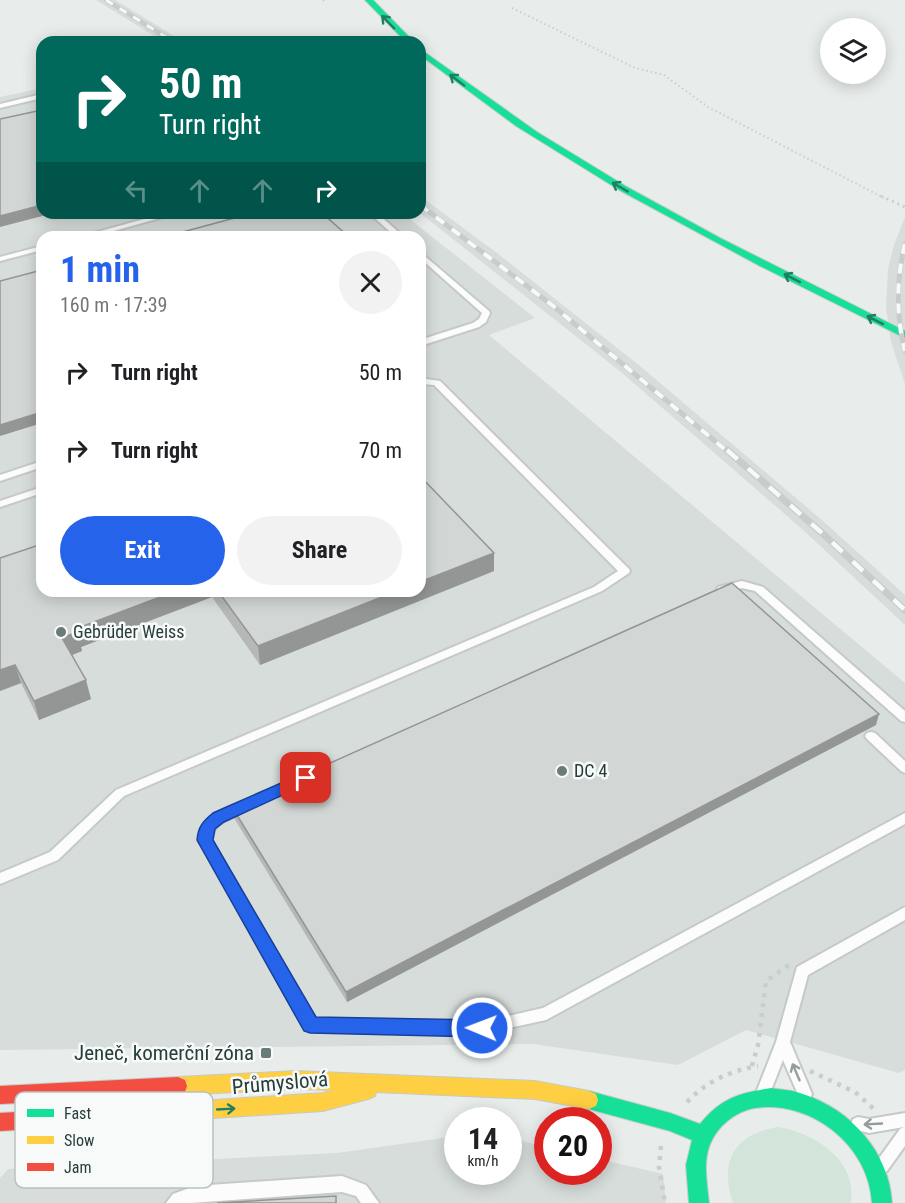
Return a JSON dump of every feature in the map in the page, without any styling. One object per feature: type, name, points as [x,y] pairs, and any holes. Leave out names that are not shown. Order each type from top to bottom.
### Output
[{"type":"main road","points":[[369,0],[404,36]]},
{"type":"main road","points":[[426,56],[494,108],[607,180],[699,230],[905,335]]},
{"type":"main road","points":[[646,217],[798,297]]},
{"type":"main road","name":"Průmyslová","points":[[59,1092],[296,1080],[535,1090],[582,1098],[620,1108],[702,1134]]},
{"type":"main road","name":"Průmyslová","points":[[213,1109],[323,1102],[346,1098],[382,1085]]},
{"type":"main road","name":"Průmyslová","points":[[0,1095],[15,1094]]},
{"type":"main road","points":[[699,1203],[695,1193],[693,1164],[702,1134],[721,1112],[738,1102],[762,1096],[783,1096],[808,1103],[841,1122],[866,1151],[877,1174],[882,1203]]},
{"type":"main road","name":"Průmyslová","points":[[0,1122],[15,1121]]},
{"type":"lane","points":[[0,105],[36,97]]},
{"type":"lane","points":[[106,231],[151,219]]},
{"type":"lane","points":[[380,219],[393,231]]},
{"type":"lane","points":[[0,259],[36,250]]},
{"type":"lane","points":[[426,259],[486,313],[483,320],[476,325],[426,341]]},
{"type":"lane","points":[[0,879],[54,856],[120,793],[598,589],[625,571],[437,383],[426,382]]},
{"type":"lane","points":[[0,478],[36,466]]},
{"type":"lane","points":[[0,504],[36,492]]},
{"type":"lane","points":[[708,596],[742,584],[759,590],[905,718]]},
{"type":"lane","points":[[871,736],[905,768]]},
{"type":"lane","points":[[251,803],[209,825],[205,840],[310,1025],[482,1028],[546,1014],[905,818]]},
{"type":"lane","points":[[762,1096],[783,1042],[802,971],[905,913]]},
{"type":"lane","points":[[783,1042],[808,1103]]},
{"type":"lane","points":[[841,1122],[869,1126],[905,1120]]},
{"type":"lane","points":[[877,1174],[905,1134]]},
{"type":"lane","points":[[174,1203],[178,1199],[195,1194],[342,1184],[361,1190],[371,1203]]},
{"type":"path","points":[[512,8],[635,68],[664,75],[708,107],[905,207]]},
{"type":"shaded area","points":[[96,0],[115,0],[174,36],[154,36]]},
{"type":"shaded area","points":[[36,89],[36,219],[410,219],[425,231],[36,231],[36,597],[426,597],[426,232],[535,318],[489,335],[905,683],[905,1070],[899,1073],[746,1030],[678,1065],[533,1044],[0,1050],[0,97]]},
{"type":"shaded area","points":[[426,200],[497,253],[640,366],[823,521],[905,595],[905,625],[802,529],[621,372],[426,218]]},
{"type":"shaded area","points":[[905,217],[905,384],[891,342],[886,308],[888,269]]},
{"type":"shaded area","points":[[778,1127],[806,1135],[831,1151],[847,1174],[851,1188],[851,1203],[733,1203],[728,1174],[729,1162],[734,1152],[750,1136]]},
{"type":"shaded area","points":[[444,1138],[444,1185],[522,1185],[522,1141],[534,1144],[534,1185],[612,1185],[612,1162],[663,1174],[666,1203],[0,1203],[0,1178],[8,1169],[15,1169],[15,1188],[213,1188],[213,1159],[337,1153]]},
{"type":"building","points":[[36,111],[36,207],[0,216],[0,119]]},
{"type":"building","points":[[231,219],[329,219],[342,231],[186,231]]},
{"type":"building","points":[[36,272],[36,414],[0,425],[0,281]]},
{"type":"building","points":[[426,482],[494,553],[426,580]]},
{"type":"building","points":[[36,546],[36,597],[160,597],[75,629],[77,632],[62,638],[86,680],[34,701],[15,665],[0,670],[0,558]]},
{"type":"building","name":"DC 4","points":[[732,583],[879,714],[346,992],[232,807]]},
{"type":"building","points":[[222,597],[382,597],[258,646]]},
{"type":"building","points":[[336,1196],[336,1203],[217,1203]]},
{"type":"railway","points":[[106,0],[164,36]]},
{"type":"railway","points":[[426,210],[552,305],[728,452]]},
{"type":"railway","points":[[905,244],[898,298],[905,351]]},
{"type":"railway","points":[[727,450],[905,610]]},
{"type":"traffic: fast","points":[[369,0],[404,36]]},
{"type":"traffic: fast","points":[[426,56],[519,124],[624,189],[716,240],[905,335]]},
{"type":"traffic: fast","points":[[699,1203],[695,1165],[703,1136],[720,1114],[744,1101],[771,1097],[801,1102],[830,1116],[857,1140],[875,1170],[882,1203]]},
{"type":"traffic: fast","points":[[589,1100],[670,1122],[702,1134]]},
{"type":"traffic: slow","points":[[178,1086],[296,1080],[535,1090],[589,1100]]},
{"type":"traffic: slow","points":[[213,1109],[323,1102],[368,1090]]},
{"type":"traffic: jam","points":[[59,1092],[178,1086]]},
{"type":"traffic: jam","points":[[0,1095],[15,1094]]},
{"type":"traffic: jam","points":[[0,1122],[15,1121]]},
{"type":"place","name":"Gebrüder Weiss","points":[[61,632]]},
{"type":"place","name":"DC 4","points":[[562,771]]},
{"type":"place","name":"Jeneč, komerční zóna","points":[[266,1053]]},
{"type":"route","points":[[306,778],[219,818],[209,825],[205,840],[310,1025],[482,1028]]}]
